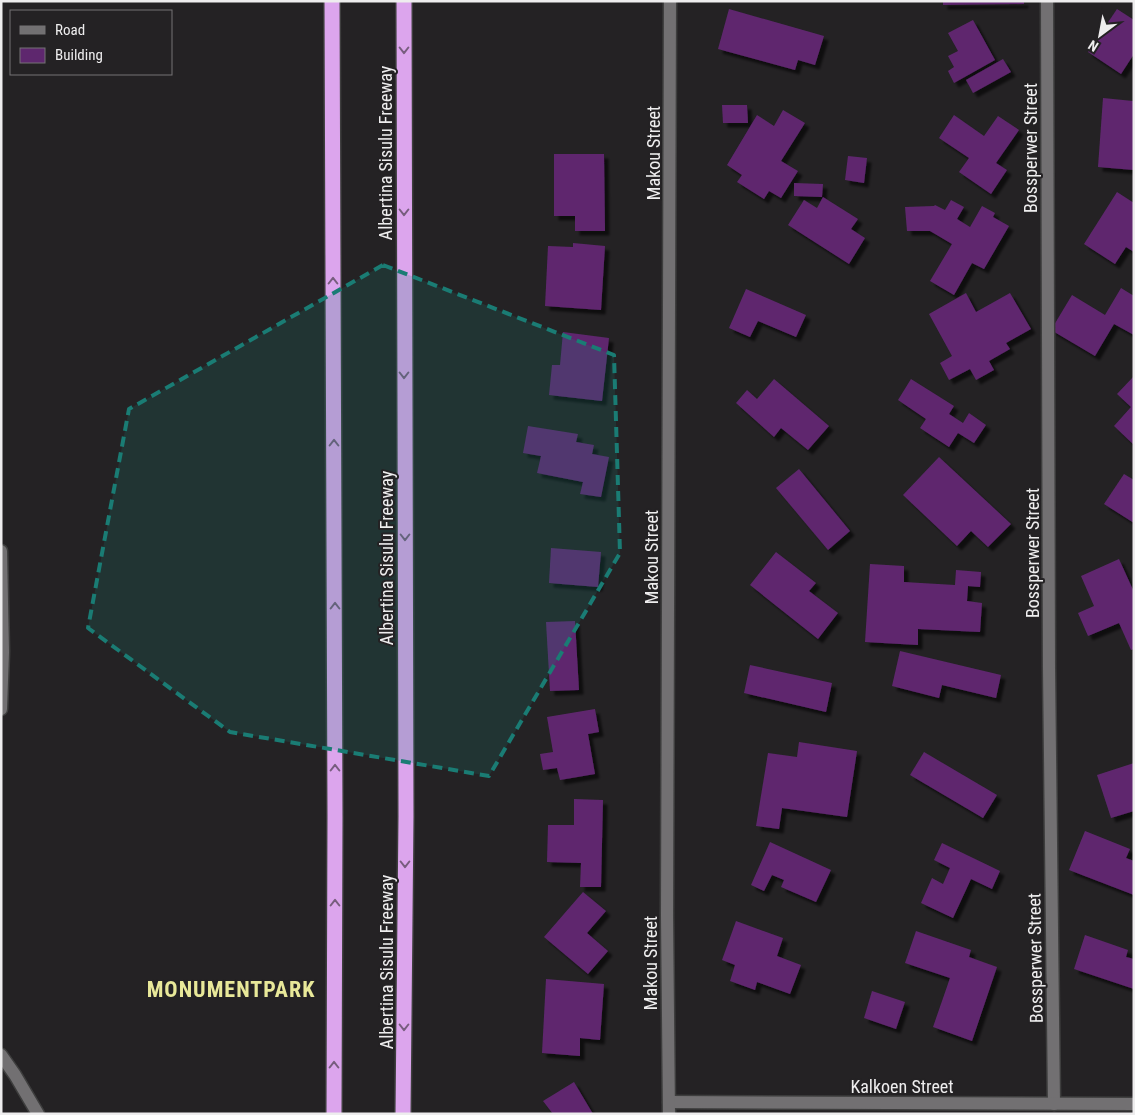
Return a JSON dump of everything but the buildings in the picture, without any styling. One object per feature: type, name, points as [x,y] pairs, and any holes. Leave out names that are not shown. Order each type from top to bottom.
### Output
[{"type":"highway","points":[[332,1],[335,817],[334,1114]]},
{"type":"highway","name":"Albertina Sisulu Freeway","points":[[404,1],[406,816],[404,1114]]},
{"type":"street","name":"Makou Street","points":[[669,1108],[667,896],[670,1]]},
{"type":"street","name":"Bossperwer Street","points":[[1046,1107],[1049,668],[1048,1]]},
{"type":"street","points":[[1,551],[3,652],[1,709]]},
{"type":"street","points":[[1,1054],[38,1114]]},
{"type":"street","name":"Kalkoen Street","points":[[669,1108],[894,1109],[1134,1104]]},
{"type":"highlighted area","points":[[383,265],[614,355],[620,553],[489,776],[230,732],[88,628],[129,409]]},
{"type":"district","name":"MONUMENTPARK","points":[[231,989]]}]
